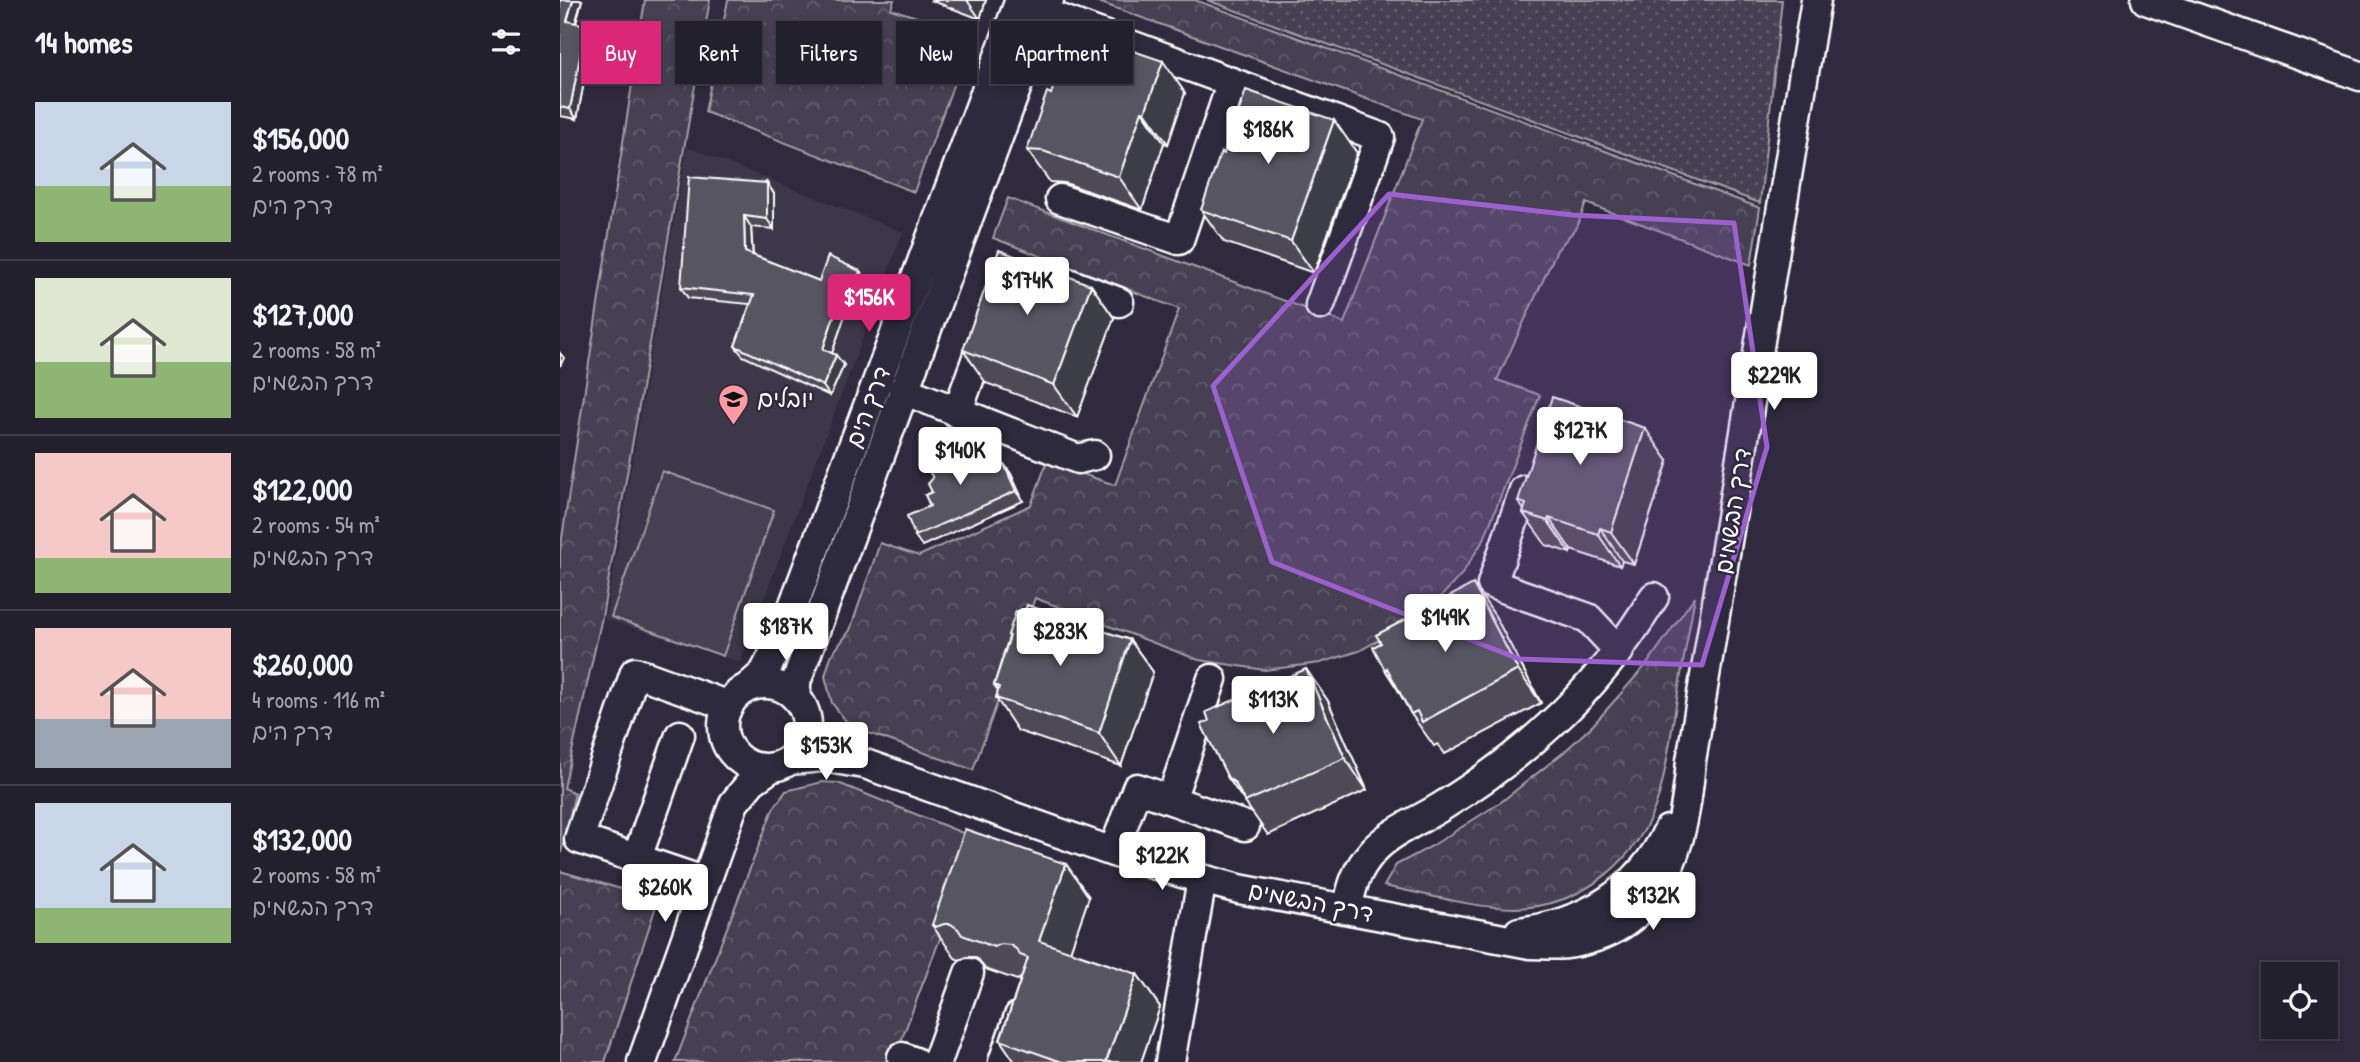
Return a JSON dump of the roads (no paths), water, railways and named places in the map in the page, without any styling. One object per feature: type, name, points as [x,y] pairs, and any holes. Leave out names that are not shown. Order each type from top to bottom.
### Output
[{"type":"street","name":"דרך הבשמים","points":[[1806,54],[1808,0]]},
{"type":"street","name":"דרך הבשמים","points":[[801,708],[842,751],[865,764],[1113,852],[1239,889],[1482,934],[1522,932],[1557,925],[1586,914],[1611,900],[1633,883],[1664,840],[1680,802],[1691,761],[1816,0]]},
{"type":"street","points":[[2146,0],[2360,76]]},
{"type":"street","points":[[1038,4],[1232,82],[1380,137],[1320,304]]},
{"type":"street","name":"דרך הים","points":[[801,708],[796,682],[903,390],[1038,4]]},
{"type":"street","name":"דרך הים","points":[[738,697],[764,673],[779,644],[1038,4]]},
{"type":"street","points":[[1060,199],[1180,240],[1232,82]]},
{"type":"street","points":[[1036,270],[1119,302]]},
{"type":"street","points":[[957,413],[994,312]]},
{"type":"street","points":[[903,390],[1078,459],[1095,455]]},
{"type":"street","points":[[1524,490],[1492,584],[1588,618],[1619,651]]},
{"type":"street","points":[[1348,909],[1350,889],[1357,874],[1377,847],[1462,794],[1523,749],[1575,701],[1619,651],[1654,597]]},
{"type":"street","points":[[706,882],[579,839],[635,672],[738,697]]},
{"type":"street","points":[[1171,800],[1212,679]]},
{"type":"street","points":[[642,1062],[734,803],[735,770],[724,732],[724,719],[738,697],[760,684],[773,684],[785,689],[801,708],[807,733],[802,746],[780,764],[752,781],[734,803]]},
{"type":"street","points":[[1199,719],[1224,728],[1266,710]]},
{"type":"street","points":[[637,858],[680,735]]},
{"type":"street","points":[[731,750],[746,763],[758,767],[780,764]]},
{"type":"street","name":"דרך הבשמים","points":[[780,764],[822,757],[865,764]]},
{"type":"street","points":[[1113,852],[1137,788],[1245,826]]},
{"type":"street","points":[[1170,1062],[1202,879]]},
{"type":"street","points":[[937,1062],[969,973]]},
{"type":"street","points":[[1003,1062],[1027,993]]},
{"type":"place","name":"יובלים","points":[[734,426]]}]
